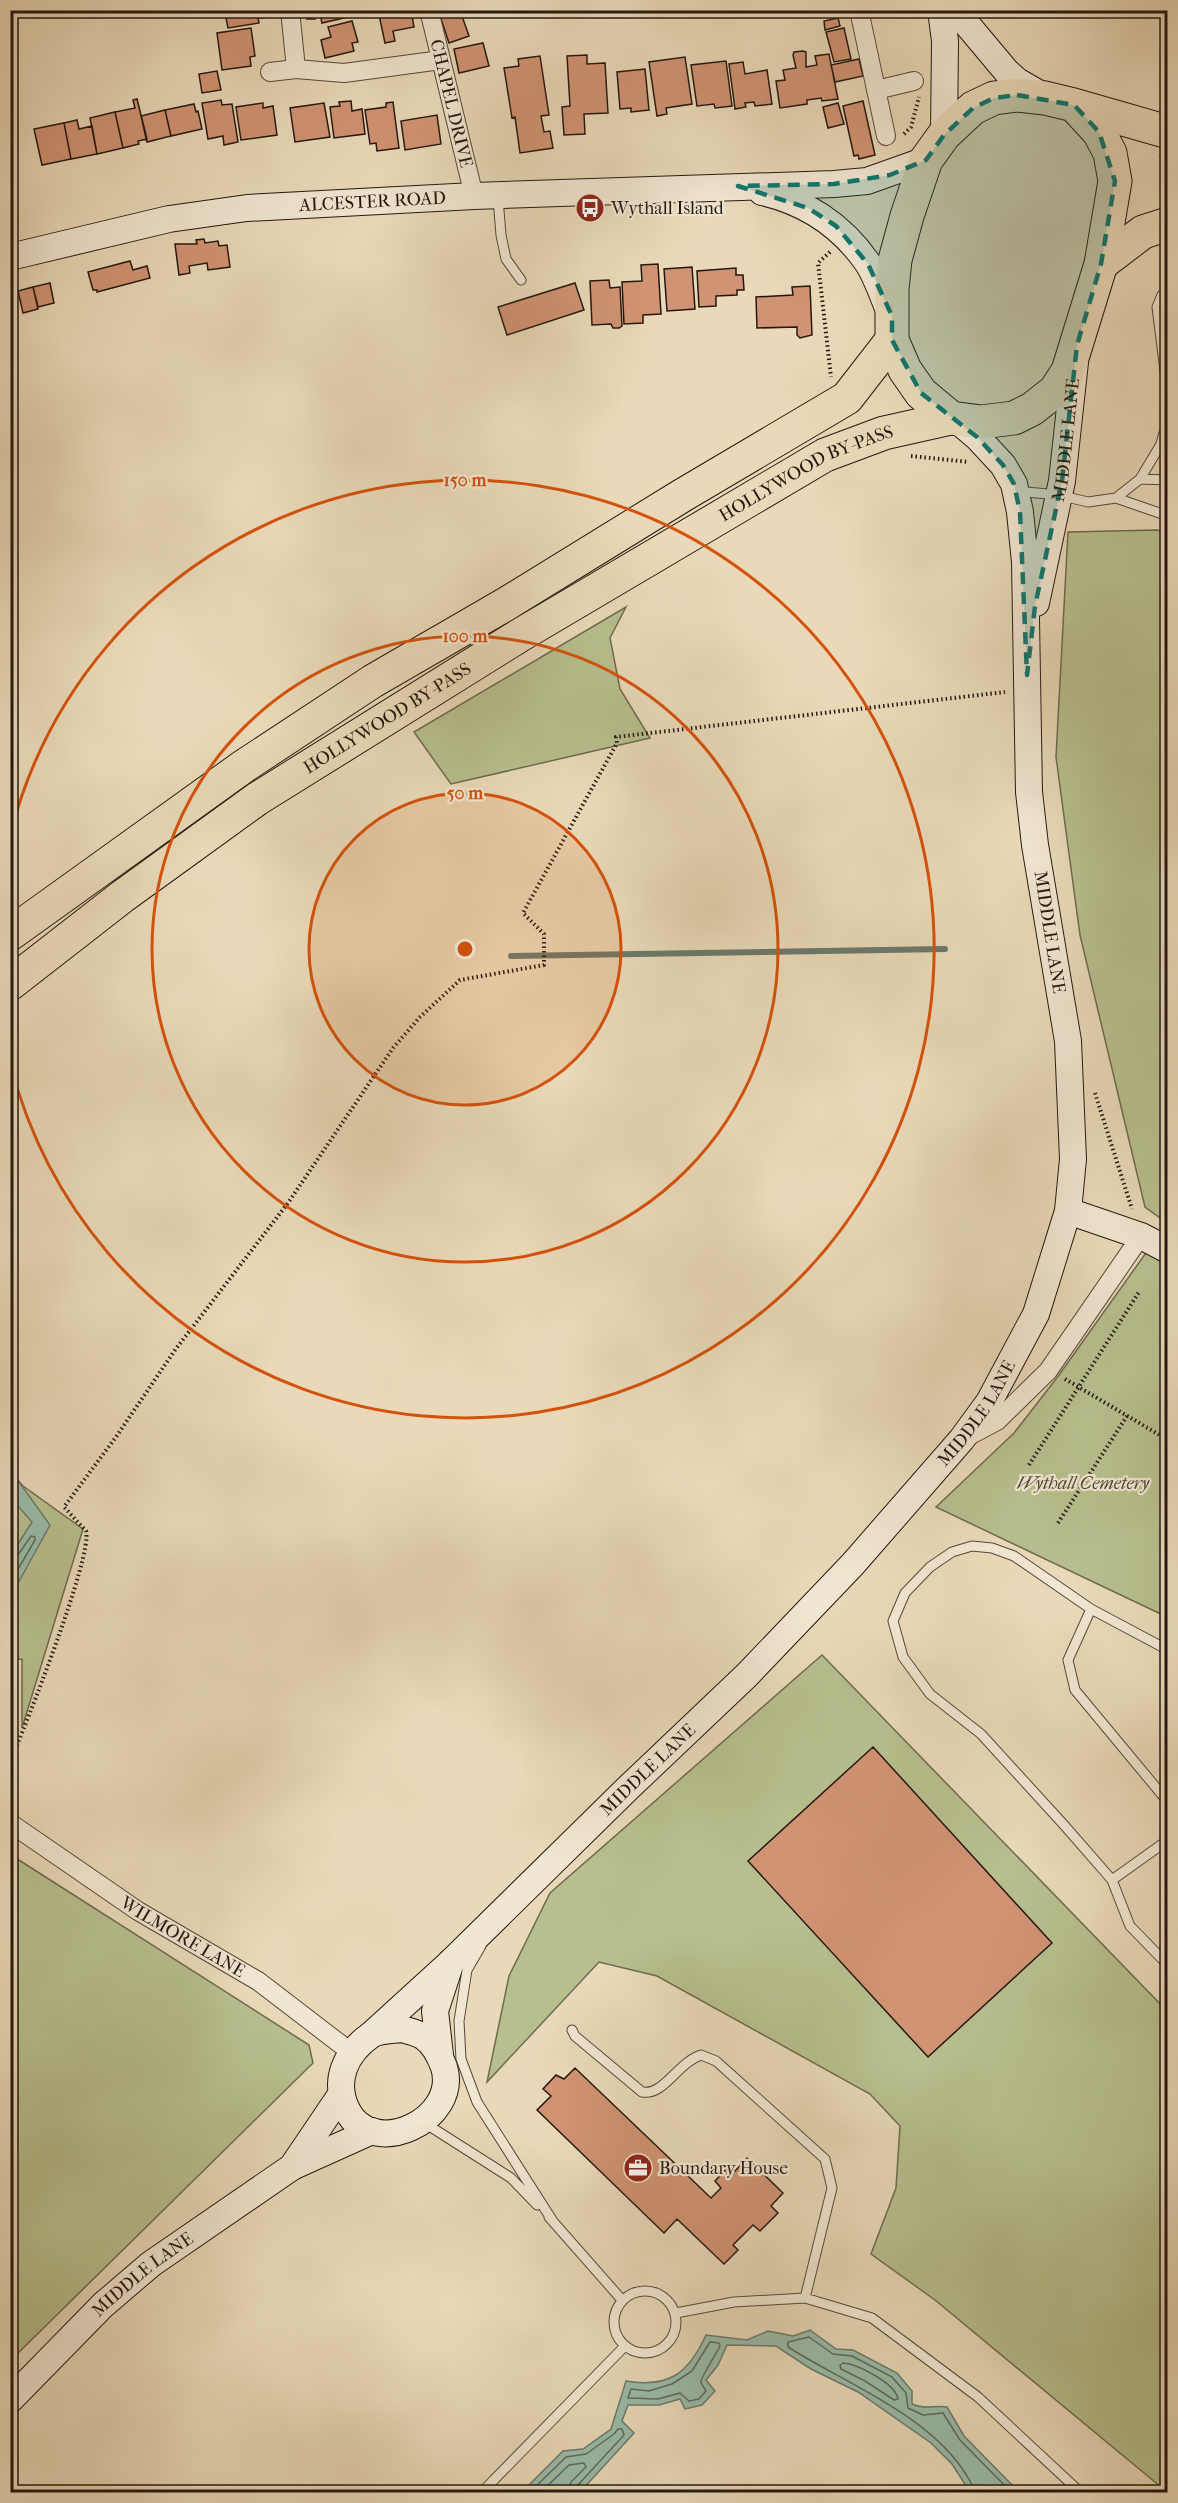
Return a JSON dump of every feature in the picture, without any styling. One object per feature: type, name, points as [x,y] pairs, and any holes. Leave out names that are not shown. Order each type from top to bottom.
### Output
[{"type":"highway","points":[[954,419],[921,393],[905,370],[892,328],[895,260],[907,216],[935,148],[973,108],[994,98],[1017,95],[1060,101],[1162,131]]},
{"type":"highway","name":"HOLLYWOOD BY-PASS","points":[[10,984],[123,896],[257,799],[541,623],[825,455],[884,433],[954,419],[981,422],[1014,418],[1032,409],[1055,390],[1068,372],[1101,264],[1115,181],[1110,153],[1099,132],[1060,101]]},
{"type":"highway","points":[[1101,264],[1143,232],[1164,225]]},
{"type":"highway","name":"HOLLYWOOD BY-PASS","points":[[10,934],[244,766],[373,681],[506,604],[683,495],[848,398],[892,328]]},
{"type":"street","points":[[290,10],[296,69]]},
{"type":"street","name":"CHAPEL DRIVE","points":[[429,10],[441,60],[486,195]]},
{"type":"street","points":[[859,10],[886,136]]},
{"type":"street","points":[[935,148],[945,41],[940,10]]},
{"type":"street","points":[[956,10],[1017,81],[1060,101]]},
{"type":"street","points":[[270,72],[296,69],[344,73],[441,60]]},
{"type":"street","points":[[876,90],[914,81]]},
{"type":"street","name":"ALCESTER ROAD","points":[[10,257],[169,219],[248,208],[486,195],[867,181],[935,148]]},
{"type":"street","name":"ALCESTER ROAD","points":[[738,186],[775,195],[808,208],[836,226],[868,264],[892,328]]},
{"type":"street","name":"MIDDLE LANE","points":[[1027,682],[1035,606],[1064,469],[1077,345]]},
{"type":"street","name":"MIDDLE LANE","points":[[292,2167],[340,2096],[340,2077],[352,2054],[451,1962],[753,1669],[853,1564],[962,1439],[989,1402],[1036,1314],[1068,1211],[1073,1159],[1068,1041],[1029,792],[1025,562],[1015,491],[1003,465],[977,437],[954,419]]},
{"type":"street","points":[[1068,1211],[1141,1236],[1167,1250]]},
{"type":"street","points":[[962,1439],[997,1421],[1048,1371],[1141,1236]]},
{"type":"street","name":"WILMORE LANE","points":[[10,1823],[138,1911],[258,1981],[352,2054]]},
{"type":"street","name":"MIDDLE LANE","points":[[10,2400],[103,2305],[151,2264],[292,2167],[372,2131],[402,2132],[423,2122],[442,2099],[448,2079],[440,2055],[435,2012],[451,1962]]},
{"type":"street","points":[[372,2034],[402,2029],[424,2037],[440,2055]]},
{"type":"street","points":[[340,2096],[352,2121],[372,2131]]},
{"type":"lane","points":[[486,195],[501,235],[506,259],[521,280]]},
{"type":"lane","points":[[1116,498],[1140,479],[1161,444],[1167,422],[1167,379],[1157,308],[1162,295],[1167,291]]},
{"type":"lane","points":[[1140,479],[1167,480]]},
{"type":"lane","points":[[1015,491],[1058,495],[1088,502],[1116,498],[1167,516]]},
{"type":"lane","points":[[1167,1650],[1091,1609],[1014,1556],[992,1548],[972,1546],[952,1552],[930,1567],[905,1593],[893,1621],[903,1657],[930,1694],[981,1734],[1112,1880],[1130,1926],[1167,1965]]},
{"type":"lane","points":[[1091,1609],[1068,1660],[1075,1690],[1167,1802]]},
{"type":"lane","points":[[1112,1880],[1167,1840]]},
{"type":"lane","points":[[499,1915],[467,1970],[459,2021],[462,2059],[477,2102],[552,2220]]},
{"type":"lane","points":[[572,2030],[575,2036],[642,2092],[650,2094],[658,2091],[689,2059],[701,2055],[716,2061],[825,2159],[832,2188],[805,2298]]},
{"type":"lane","points":[[423,2122],[511,2178],[552,2220],[622,2300]]},
{"type":"lane","points":[[638,2290],[657,2292],[665,2297],[675,2313],[675,2333],[663,2348],[644,2353],[625,2346],[618,2338],[613,2319],[622,2300],[638,2290]]},
{"type":"lane","points":[[675,2313],[734,2302],[805,2298],[872,2318],[978,2397],[1080,2493]]},
{"type":"lane","points":[[482,2493],[625,2346]]},
{"type":"path","points":[[1162,131],[1164,225]]},
{"type":"path","points":[[835,406],[818,263],[845,237]]},
{"type":"path","points":[[910,456],[1003,465]]},
{"type":"path","points":[[10,1762],[62,1626],[87,1546],[86,1531],[64,1507],[116,1437],[175,1350],[288,1203],[393,1048],[420,1017],[460,980],[544,965],[544,934],[523,913],[617,743],[616,737],[1027,682]]},
{"type":"path","points":[[1093,1089],[1141,1236]]},
{"type":"path","points":[[1029,1465],[1138,1292]]},
{"type":"path","points":[[1048,1371],[1167,1440]]},
{"type":"path","points":[[1058,1522],[1127,1416]]},
{"type":"highlighted area","points":[[1017,95],[1074,105],[1099,132],[1115,181],[1101,264],[1077,345],[1062,481],[1035,606],[1027,675],[1020,512],[1014,484],[1003,465],[977,437],[921,393],[892,340],[892,316],[868,264],[836,226],[808,208],[738,186],[834,184],[890,175],[926,160],[944,135],[973,108],[994,98]]},
{"type":"green space","points":[[1157,530],[1168,533],[1167,1223],[1145,1207],[1080,935],[1056,757],[1068,532]]},
{"type":"green space","points":[[626,607],[610,638],[620,689],[650,738],[451,784],[414,732]]},
{"type":"green space","name":"Wythall Cemetery","points":[[1148,1250],[1167,1261],[1167,1617],[936,1507],[1014,1433],[1059,1375]]},
{"type":"green space","points":[[10,1471],[23,1486],[83,1529],[22,1728],[22,1659],[10,1660]]},
{"type":"green space","points":[[822,1655],[1167,2011],[1167,2492],[935,2300],[871,2254],[896,2188],[900,2126],[870,2094],[657,1976],[599,1962],[487,2082],[509,1976],[550,1893]]},
{"type":"green space","points":[[11,1855],[309,2045],[313,2063],[11,2360]]},
{"type":"water","points":[[11,1471],[50,1525],[11,1596],[11,1555],[32,1522],[11,1498]]},
{"type":"water","points":[[810,2330],[836,2349],[853,2350],[897,2373],[912,2391],[912,2404],[921,2407],[947,2407],[964,2436],[1019,2492],[970,2492],[952,2464],[931,2443],[858,2392],[811,2369],[776,2346],[727,2345],[718,2365],[706,2380],[715,2391],[702,2405],[685,2409],[680,2399],[659,2405],[628,2405],[622,2421],[634,2433],[581,2491],[522,2492],[563,2451],[583,2449],[611,2429],[626,2381],[654,2382],[675,2375],[692,2360],[706,2335],[747,2340],[768,2331],[793,2336]]},
{"type":"building","points":[[243,10],[268,10],[269,17],[258,18],[259,23],[228,28],[226,18],[244,15]]},
{"type":"building","points":[[307,10],[315,10],[315,19],[307,19]]},
{"type":"building","points":[[319,10],[356,10],[357,15],[322,23]]},
{"type":"building","points":[[378,10],[411,10],[414,27],[393,31],[395,41],[385,43]]},
{"type":"building","points":[[438,10],[469,10],[470,13],[462,16],[469,36],[449,43]]},
{"type":"building","points":[[838,18],[840,26],[825,30],[824,21]]},
{"type":"building","points":[[352,21],[358,42],[352,43],[354,51],[325,58],[321,40],[331,37],[328,27]]},
{"type":"building","points":[[251,28],[255,56],[250,57],[251,66],[222,70],[217,33]]},
{"type":"building","points":[[844,28],[851,59],[834,62],[826,32]]},
{"type":"building","points":[[483,43],[489,66],[459,73],[454,49]]},
{"type":"building","points":[[794,52],[806,52],[806,67],[817,65],[815,56],[829,54],[838,99],[807,100],[807,104],[780,108],[776,81],[785,80],[783,70],[796,68]]},
{"type":"building","points":[[587,55],[587,64],[605,63],[608,113],[584,114],[585,134],[564,135],[562,107],[570,106],[567,56]]},
{"type":"building","points":[[540,56],[549,115],[541,116],[544,132],[550,131],[553,148],[520,153],[504,68],[519,66],[518,59]]},
{"type":"building","points":[[685,57],[692,104],[666,108],[667,114],[657,116],[649,62]]},
{"type":"building","points":[[859,59],[863,76],[835,82],[831,65]]},
{"type":"building","points":[[726,61],[732,106],[715,108],[714,104],[697,106],[691,65]]},
{"type":"building","points":[[743,62],[745,74],[767,70],[772,104],[755,106],[754,102],[745,103],[746,107],[735,109],[729,64]]},
{"type":"building","points":[[645,69],[649,110],[631,112],[631,108],[620,109],[617,72]]},
{"type":"building","points":[[217,71],[221,90],[202,93],[199,74]]},
{"type":"building","points":[[137,99],[147,139],[138,141],[139,144],[123,148],[115,112],[135,108],[133,100]]},
{"type":"building","points":[[221,100],[222,105],[232,104],[238,142],[224,145],[223,136],[208,139],[202,103]]},
{"type":"building","points":[[351,101],[352,111],[362,109],[365,134],[334,138],[330,107],[340,106],[339,102]]},
{"type":"building","points":[[863,101],[875,155],[859,159],[858,155],[854,156],[843,106]]},
{"type":"building","points":[[393,102],[399,148],[377,151],[376,143],[370,144],[365,110],[386,107],[386,103]]},
{"type":"building","points":[[263,103],[263,108],[273,106],[277,135],[241,140],[236,107]]},
{"type":"building","points":[[324,103],[330,137],[295,142],[290,108]]},
{"type":"building","points":[[838,103],[844,124],[828,128],[823,107]]},
{"type":"building","points":[[194,104],[202,129],[171,136],[165,110]]},
{"type":"building","points":[[165,110],[171,136],[147,142],[141,116]]},
{"type":"building","points":[[115,112],[123,148],[97,154],[90,118]]},
{"type":"building","points":[[437,115],[441,144],[405,150],[401,121]]},
{"type":"building","points":[[77,120],[79,129],[92,126],[97,154],[71,159],[64,123]]},
{"type":"building","points":[[64,123],[71,159],[42,165],[34,129]]},
{"type":"building","points":[[204,239],[205,243],[218,241],[219,246],[227,245],[230,267],[208,270],[207,263],[189,266],[190,273],[179,275],[175,244],[197,244],[196,240]]},
{"type":"building","points":[[130,261],[133,270],[147,266],[150,278],[97,292],[93,290],[88,272]]},
{"type":"building","points":[[658,264],[661,314],[643,315],[643,323],[624,324],[622,282],[642,281],[641,265]]},
{"type":"building","points":[[692,267],[695,309],[667,311],[664,269]]},
{"type":"building","points":[[736,268],[736,275],[743,275],[744,290],[737,290],[737,295],[716,296],[716,306],[699,307],[697,271]]},
{"type":"building","points":[[609,280],[610,288],[620,287],[622,326],[619,328],[613,328],[611,324],[592,325],[590,281]]},
{"type":"building","points":[[50,283],[54,303],[38,307],[33,287]]},
{"type":"building","points":[[575,283],[584,310],[507,335],[498,307]]},
{"type":"building","points":[[810,286],[812,335],[800,338],[797,335],[797,327],[757,328],[756,297],[793,295],[792,287]]},
{"type":"building","points":[[33,287],[38,309],[23,313],[18,291]]},
{"type":"building","points":[[873,1747],[1052,1943],[928,2057],[748,1861]]},
{"type":"building","name":"Boundary House","points":[[575,2068],[711,2198],[721,2188],[715,2181],[729,2166],[735,2171],[747,2158],[783,2193],[771,2206],[778,2213],[760,2231],[753,2225],[733,2245],[738,2250],[724,2264],[677,2219],[664,2233],[537,2110],[551,2096],[543,2089],[556,2075],[564,2079]]},
{"type":"waterway","points":[[511,956],[945,949]]},
{"type":"place","name":"Wythall Island","points":[[590,208]]},
{"type":"place","name":"Boundary House","points":[[638,2168]]}]
